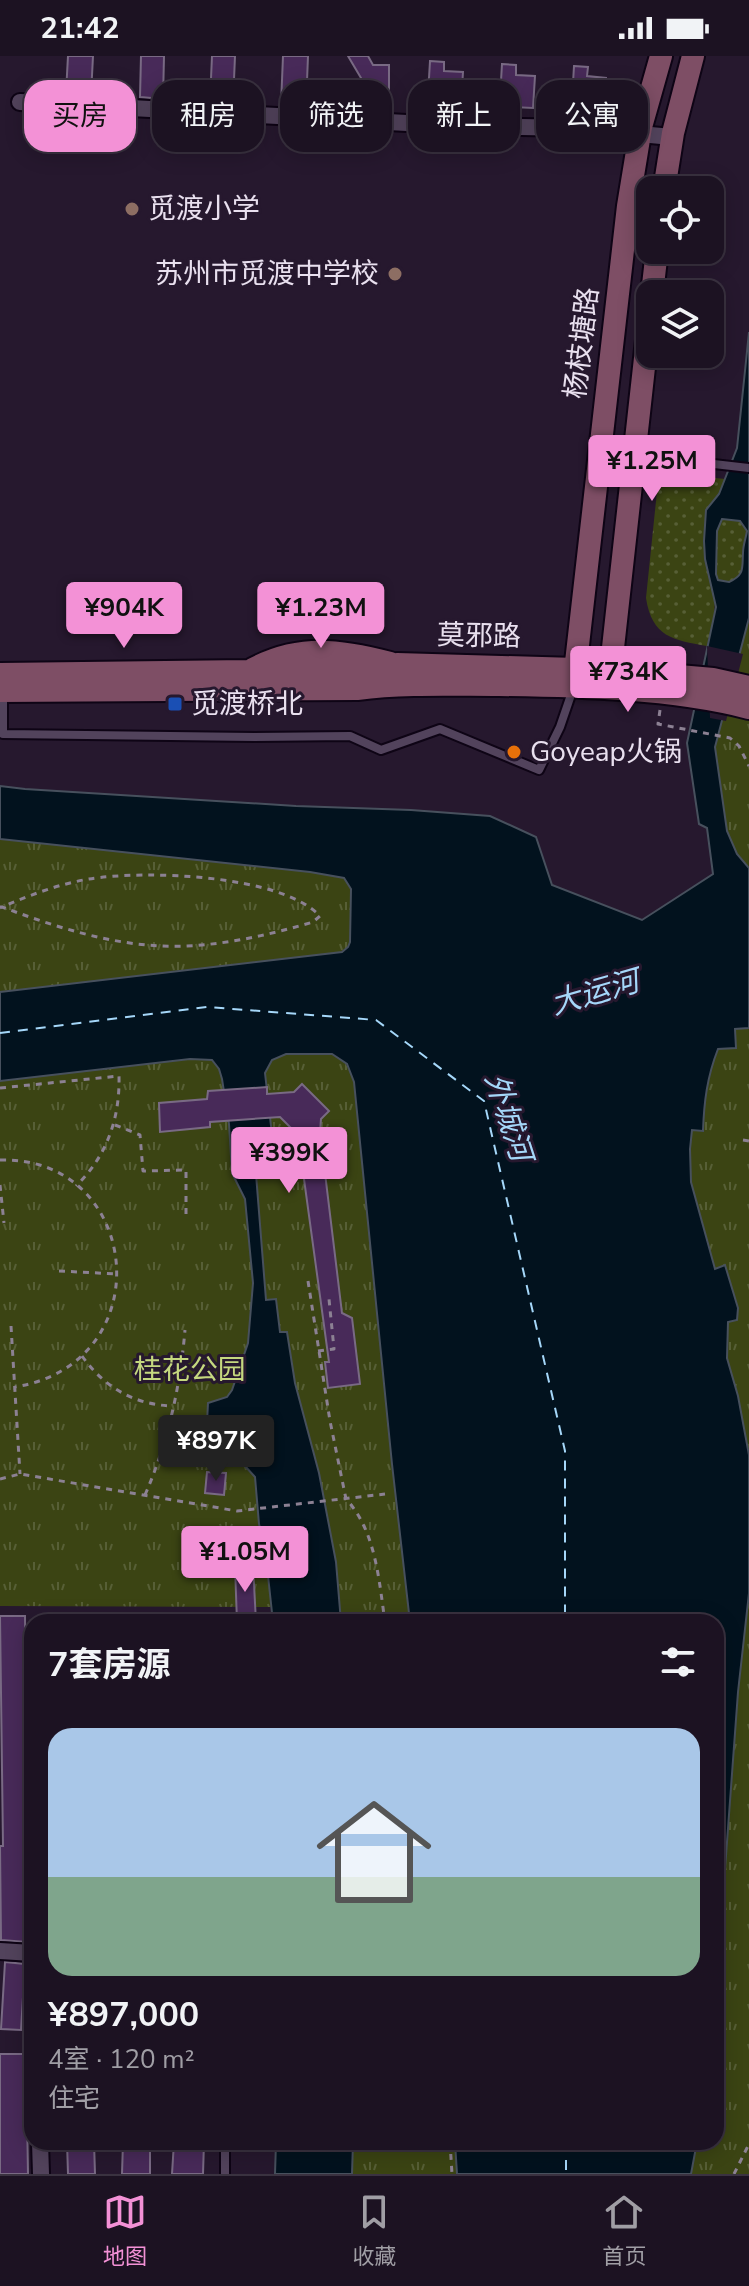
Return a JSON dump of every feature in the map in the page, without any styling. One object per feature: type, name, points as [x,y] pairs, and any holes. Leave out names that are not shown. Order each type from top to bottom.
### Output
[{"type":"main road","name":"杨枝塘路","points":[[648,104],[661,56]]},
{"type":"main road","points":[[666,176],[672,137],[693,56]]},
{"type":"main road","name":"杨枝塘路","points":[[574,678],[628,206],[637,152]]},
{"type":"main road","points":[[610,680],[644,368]]},
{"type":"main road","name":"莫邪路","points":[[1,685],[248,671],[269,660],[309,651],[397,664],[574,678]]},
{"type":"main road","points":[[574,678],[689,687],[749,687]]},
{"type":"main road","name":"莫邪路","points":[[1,685],[357,689],[396,684],[574,678]]},
{"type":"main road","points":[[610,680],[662,694],[689,687],[749,708]]},
{"type":"street","points":[[20,102],[536,127]]},
{"type":"street","points":[[648,135],[672,137]]},
{"type":"street","points":[[0,1951],[24,1952]]},
{"type":"street","points":[[40,2150],[41,2174]]},
{"type":"lane","points":[[634,455],[749,468]]},
{"type":"lane","points":[[1,685],[3,734],[350,736],[381,750],[440,729],[539,770],[560,727],[574,678]]},
{"type":"lane","points":[[225,2150],[225,2174]]},
{"type":"path","points":[[662,694],[658,724],[730,738],[739,746],[749,766]]},
{"type":"path","points":[[155,876],[247,884],[291,898],[320,916],[313,922],[258,937],[186,946],[96,937],[1,907],[35,893],[85,879],[155,876]]},
{"type":"path","points":[[0,1088],[119,1076],[114,1124],[97,1161],[76,1186]]},
{"type":"path","points":[[114,1124],[140,1135],[143,1171],[186,1170],[186,1220]]},
{"type":"path","points":[[743,1140],[749,1141]]},
{"type":"path","points":[[0,1160],[39,1166],[63,1176],[76,1186],[97,1208],[107,1226],[114,1244],[117,1274],[116,1295],[96,1341],[82,1356],[51,1377],[15,1387]]},
{"type":"path","points":[[0,1185],[4,1223]]},
{"type":"path","points":[[59,1271],[117,1274]]},
{"type":"path","points":[[308,1281],[346,1499],[355,1509],[369,1539],[384,1614]]},
{"type":"path","points":[[318,1351],[334,1349],[329,1299]]},
{"type":"path","points":[[11,1326],[20,1474]]},
{"type":"path","points":[[145,1495],[165,1443],[174,1407],[185,1330]]},
{"type":"path","points":[[82,1356],[96,1373],[122,1393],[152,1405],[174,1407]]},
{"type":"path","points":[[0,1479],[20,1474],[223,1509],[254,1510],[385,1494]]},
{"type":"path","points":[[734,2174],[749,2144]]},
{"type":"path","points":[[450,2150],[452,2174]]},
{"type":"green space","points":[[659,472],[725,479],[719,494],[706,510],[749,519],[749,574],[715,598],[707,646],[666,634],[653,621],[649,611],[646,598]]},
{"type":"green space","points":[[749,618],[749,868],[737,854],[727,831],[715,747]]},
{"type":"green space","points":[[0,839],[344,878],[351,889],[350,942],[338,953],[326,955],[0,992]]},
{"type":"green space","points":[[749,1028],[749,1455],[727,1358],[724,1265],[715,1270],[691,1182],[690,1149],[692,1130],[703,1130],[706,1088],[713,1057],[735,1029]]},
{"type":"green space","name":"桂花公园","points":[[328,1054],[344,1062],[354,1082],[409,1614],[340,1614],[336,1562],[265,1548],[272,1607],[0,1606],[0,1081],[190,1059]]},
{"type":"green space","points":[[749,1593],[749,2174],[691,2174],[696,2150],[724,2150],[724,1883],[738,1692]]},
{"type":"green space","points":[[353,2150],[456,2150],[457,2174],[352,2174]]},
{"type":"water","points":[[749,332],[749,618],[715,747],[727,831],[737,854],[749,868],[749,1028],[735,1029],[736,1048],[718,1049],[707,1090],[703,1131],[692,1130],[690,1149],[691,1182],[715,1269],[725,1265],[738,1308],[737,1320],[728,1322],[727,1358],[749,1455],[749,1593],[738,1692],[724,1883],[724,1614],[409,1614],[354,1082],[347,1064],[332,1054],[286,1054],[272,1060],[265,1073],[276,1170],[256,1174],[266,1300],[276,1299],[280,1332],[287,1332],[295,1383],[319,1473],[336,1562],[340,1614],[272,1614],[255,1477],[245,1466],[217,1461],[206,1442],[208,1403],[227,1397],[232,1390],[248,1343],[253,1283],[245,1199],[232,1173],[229,1124],[219,1069],[212,1060],[190,1059],[0,1081],[0,992],[342,952],[350,942],[351,889],[344,878],[310,872],[0,839],[0,786],[490,816],[536,837],[552,885],[642,920],[713,874],[707,828],[699,824],[687,743],[716,607],[704,541],[706,510],[719,494],[737,448]],"holes":[[[722,519],[740,521],[747,531],[742,570],[738,577],[729,582],[718,580],[717,531]]]},
{"type":"water","points":[[276,2150],[353,2150],[352,2174],[275,2174]]},
{"type":"water","points":[[456,2150],[696,2150],[691,2174],[457,2174]]},
{"type":"pier","points":[[707,646],[743,654],[726,721],[710,718]]},
{"type":"building","points":[[68,56],[93,56],[92,80],[67,80]]},
{"type":"building","points":[[141,56],[164,56],[163,80],[152,80],[152,98],[140,97]]},
{"type":"building","points":[[212,56],[235,56],[234,80],[211,80]]},
{"type":"building","points":[[283,56],[308,56],[307,80],[282,80]]},
{"type":"building","points":[[348,56],[368,56],[373,65],[389,65],[389,80],[360,80]]},
{"type":"building","points":[[430,61],[444,62],[444,71],[463,72],[463,80],[429,80]]},
{"type":"building","points":[[502,64],[516,65],[516,75],[535,76],[533,108],[520,107],[520,80],[501,80]]},
{"type":"building","points":[[574,66],[588,67],[587,76],[606,78],[606,80],[573,80]]},
{"type":"building","points":[[302,1084],[329,1111],[321,1119],[320,1132],[342,1313],[352,1318],[360,1384],[328,1388],[325,1362],[329,1362],[298,1135],[280,1117],[210,1122],[210,1127],[160,1132],[159,1103],[207,1099],[208,1091],[267,1087],[267,1094],[294,1092]]},
{"type":"building","points":[[207,1472],[226,1473],[224,1495],[205,1493]]},
{"type":"building","points":[[253,1565],[256,1614],[237,1614],[235,1566]]},
{"type":"building","points":[[0,1616],[24,1616],[24,1942],[1,1940],[0,1846],[3,1846]]},
{"type":"building","points":[[5,1962],[24,1964],[21,2030],[1,2029]]},
{"type":"building","points":[[0,2054],[24,2054],[24,2150],[28,2150],[28,2174],[0,2174]]},
{"type":"building","points":[[67,2150],[94,2150],[95,2174],[68,2174]]},
{"type":"building","points":[[123,2150],[150,2150],[150,2174],[122,2174]]},
{"type":"building","points":[[174,2150],[204,2150],[203,2174],[172,2174]]},
{"type":"ferry route","points":[[0,1033],[207,1007],[376,1020],[484,1101],[565,1451],[565,1614]]},
{"type":"ferry route","points":[[566,2150],[566,2174]]},
{"type":"place","name":"觅渡小学","points":[[132,209]]},
{"type":"place","name":"苏州市觅渡中学校","points":[[395,274]]},
{"type":"place","name":"觅渡桥北","points":[[175,704]]},
{"type":"place","name":"Goyeap火锅","points":[[514,752]]},
{"type":"water label","name":"大运河","points":[[595,993]]},
{"type":"water label","name":"外城河","points":[[508,1117]]}]
